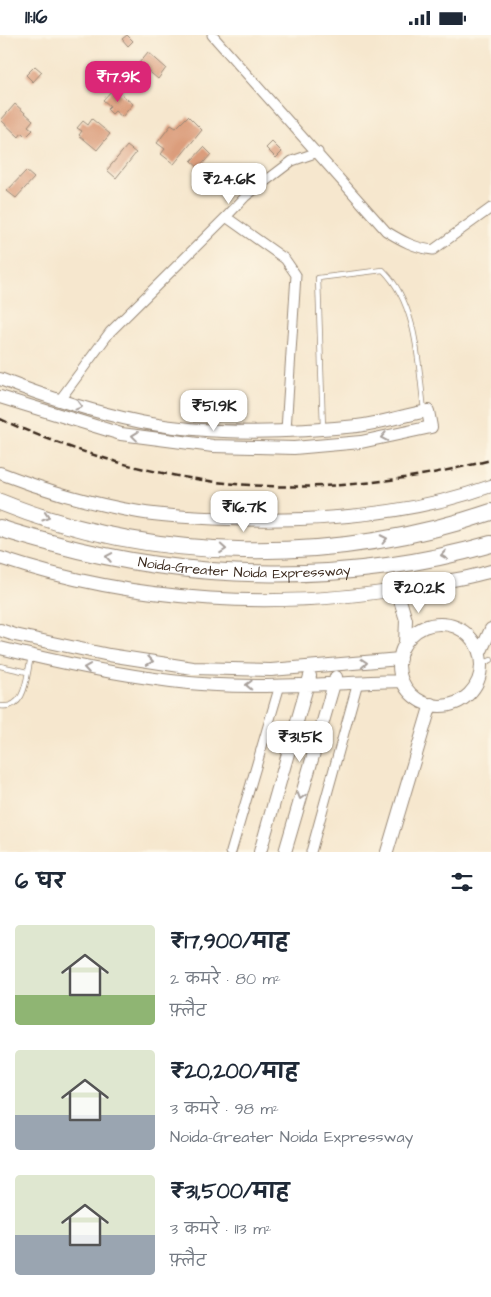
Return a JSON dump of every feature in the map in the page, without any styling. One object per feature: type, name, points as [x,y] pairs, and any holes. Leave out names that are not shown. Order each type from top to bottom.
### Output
[{"type":"highway","name":"Noida-Greater Noida Expressway","points":[[0,502],[95,531],[175,545],[261,552],[359,544],[454,525],[491,513]]},
{"type":"highway","name":"Noida-Greater Noida Expressway","points":[[0,528],[86,553],[173,568],[257,574],[360,569],[463,552],[491,544]]},
{"type":"street","points":[[212,35],[318,152],[386,231],[419,249],[433,250],[491,208]]},
{"type":"street","points":[[59,401],[110,332],[246,196],[292,161],[318,152]]},
{"type":"street","points":[[226,217],[285,259],[296,275],[286,430]]},
{"type":"street","points":[[0,379],[59,401],[142,422],[218,430],[286,430],[358,426],[428,411],[432,427],[361,442],[294,448],[213,446],[121,434],[0,397]]},
{"type":"street","points":[[0,473],[40,489],[139,512],[207,518],[273,520],[385,512],[462,497],[491,486]]},
{"type":"street","points":[[0,558],[35,569],[132,589],[210,599],[298,600],[397,591],[491,571]]},
{"type":"street","points":[[397,591],[406,620],[405,644],[400,659],[402,681],[411,694],[431,704],[439,706],[455,704],[468,696],[478,683],[491,629]]},
{"type":"street","points":[[405,644],[416,633],[430,626],[445,625],[460,629],[472,639],[484,659]]},
{"type":"street","points":[[0,630],[15,635],[109,655],[193,668],[271,670],[400,659]]},
{"type":"street","points":[[0,648],[74,666],[172,682],[280,685],[402,681]]},
{"type":"street","points":[[285,852],[339,665]]},
{"type":"street","points":[[260,852],[312,667]]},
{"type":"street","points":[[310,852],[358,682]]},
{"type":"street","points":[[231,852],[280,685]]},
{"type":"street","points":[[388,852],[431,704]]},
{"type":"lane","points":[[323,428],[318,278],[329,275],[383,270],[389,276],[412,320],[424,411]]},
{"type":"lane","points":[[0,706],[13,707],[18,703],[22,696],[31,655]]},
{"type":"lane","points":[[0,666],[27,672]]},
{"type":"building","points":[[127,35],[133,41],[128,46],[122,39]]},
{"type":"building","points":[[148,52],[166,68],[158,79],[139,63]]},
{"type":"building","points":[[35,66],[42,72],[33,82],[26,75]]},
{"type":"building","points":[[114,88],[133,104],[122,117],[115,111],[112,114],[107,109],[110,106],[103,100]]},
{"type":"building","points":[[15,104],[33,120],[28,126],[33,130],[26,137],[22,133],[19,137],[1,120]]},
{"type":"building","points":[[188,116],[202,130],[174,164],[161,154],[165,149],[157,143],[171,125],[176,128]]},
{"type":"building","points":[[92,119],[110,134],[97,150],[79,135],[82,131],[77,128],[83,121],[88,125]]},
{"type":"building","points":[[272,142],[282,152],[276,158],[266,148]]},
{"type":"building","points":[[127,146],[136,153],[116,178],[107,170]]},
{"type":"building","points":[[204,147],[211,154],[199,168],[191,161]]},
{"type":"building","points":[[26,171],[34,178],[16,198],[7,191]]},
{"type":"railway","points":[[0,419],[62,444],[122,463],[182,477],[242,485],[302,487],[363,483],[426,474],[491,460]]}]
